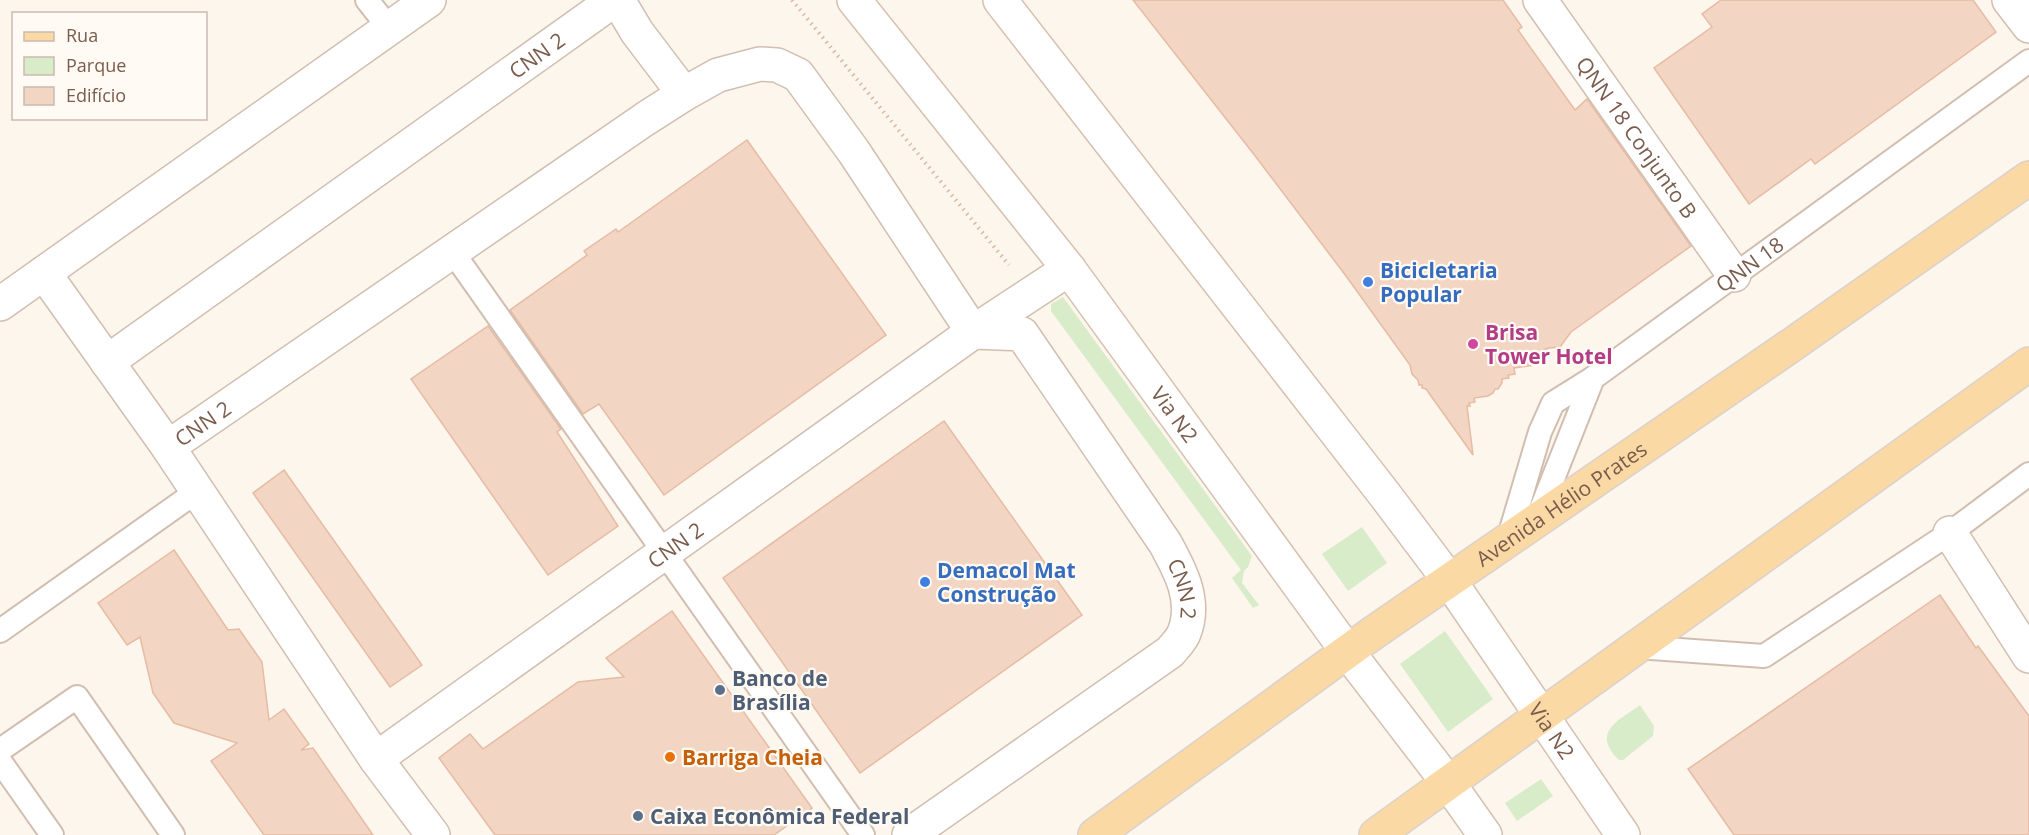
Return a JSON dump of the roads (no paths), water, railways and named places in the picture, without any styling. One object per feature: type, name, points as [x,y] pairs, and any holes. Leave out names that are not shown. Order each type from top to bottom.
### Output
[{"type":"main road","name":"Avenida Hélio Prates","points":[[1095,835],[1347,651],[1793,344],[2029,177]]},
{"type":"main road","points":[[1376,835],[2029,364]]},
{"type":"street","points":[[0,304],[429,0]]},
{"type":"street","name":"CNN 2","points":[[107,362],[616,0],[684,94]]},
{"type":"street","name":"Via N2","points":[[854,0],[1069,269],[1347,651],[1449,784],[1485,835]]},
{"type":"street","name":"Via N2","points":[[1000,0],[1449,580],[1623,835]]},
{"type":"street","name":"QNN 18 Conjunto B","points":[[1540,0],[1734,275]]},
{"type":"street","points":[[2009,0],[2029,26]]},
{"type":"street","name":"CNN 2","points":[[168,447],[684,94],[718,75],[760,64],[777,65],[798,75],[854,152],[973,332]]},
{"type":"street","name":"CNN 2","points":[[376,759],[973,332],[1069,269]]},
{"type":"street","name":"CNN 2","points":[[44,273],[168,447],[376,759],[433,835]]},
{"type":"street","name":"CNN 2","points":[[909,835],[1170,652],[1184,634],[1189,612],[1188,594],[1180,571],[1165,543],[1022,334],[973,332]]},
{"type":"street","points":[[1950,533],[2029,656]]},
{"type":"lane","points":[[367,0],[389,28]]},
{"type":"lane","name":"QNN 18","points":[[1508,540],[1540,432],[1552,403],[1593,378],[2029,61]]},
{"type":"lane","points":[[453,251],[863,835]]},
{"type":"lane","points":[[1537,519],[1593,378]]},
{"type":"lane","points":[[1637,646],[1764,656],[1950,533],[2029,474]]},
{"type":"lane","points":[[0,631],[196,492]]},
{"type":"lane","points":[[0,750],[77,697],[173,835]]},
{"type":"lane","points":[[0,761],[52,835]]},
{"type":"place","name":"Bicicletaria Popular","points":[[1368,282]]},
{"type":"place","name":"Brisa Tower Hotel","points":[[1473,344]]},
{"type":"place","name":"Demacol Mat Construção","points":[[925,582]]},
{"type":"place","name":"Banco de Brasília","points":[[720,690]]},
{"type":"place","name":"Barriga Cheia","points":[[670,757]]},
{"type":"place","name":"Caixa Econômica Federal","points":[[638,816]]}]
